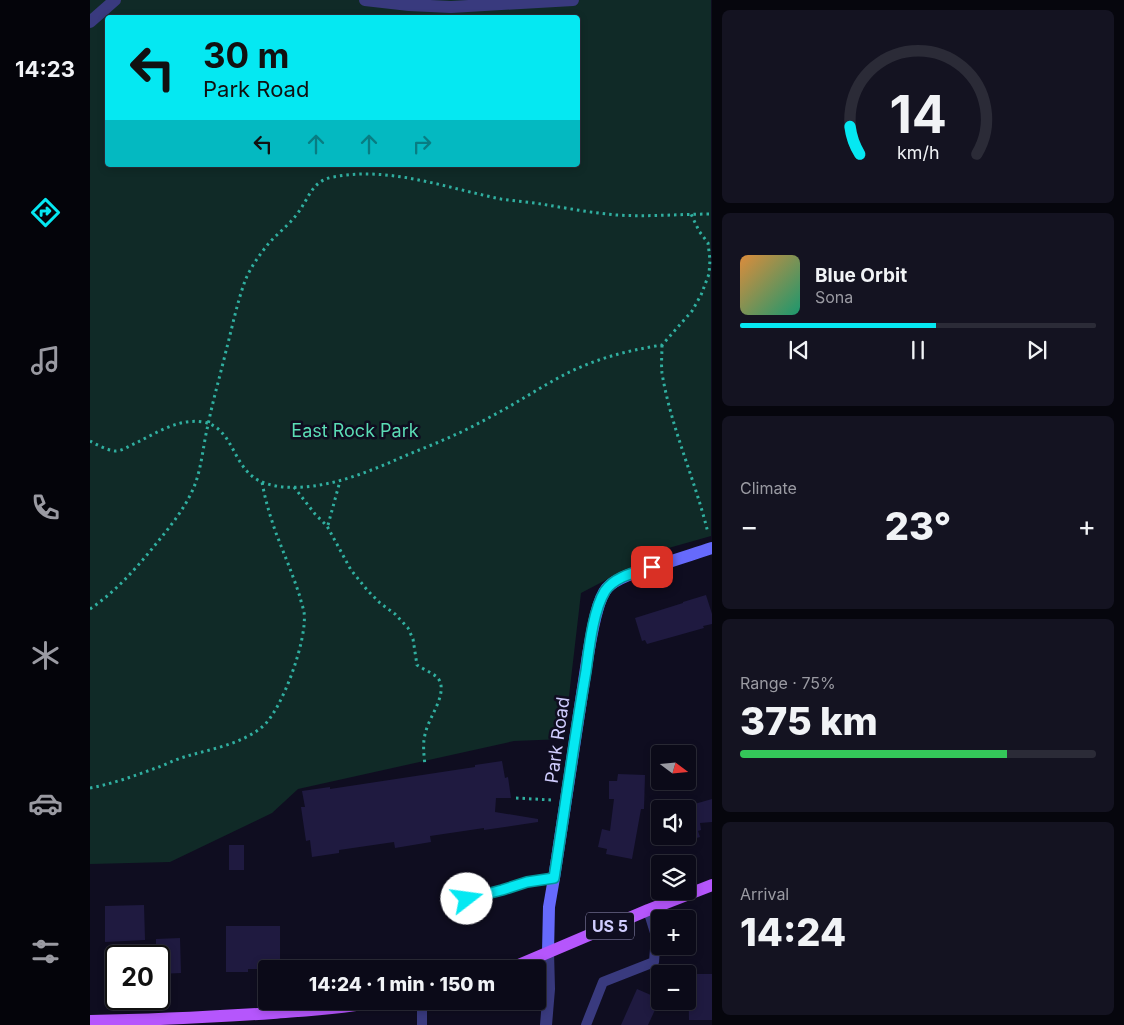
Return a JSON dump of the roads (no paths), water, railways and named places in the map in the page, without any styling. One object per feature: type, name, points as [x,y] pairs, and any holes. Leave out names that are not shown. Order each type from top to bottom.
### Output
[{"type":"main road","name":"Park Road","points":[[548,952],[549,907],[588,655],[602,596],[606,588],[615,581],[711,544]]},
{"type":"main road","name":"US 5","points":[[530,960],[712,885]]},
{"type":"main road","points":[[90,1021],[310,1010]]},
{"type":"street","points":[[90,22],[116,0]]},
{"type":"street","points":[[365,0],[451,7],[573,0]]},
{"type":"street","points":[[546,1025],[549,989],[548,952]]},
{"type":"lane","points":[[467,899],[527,882],[554,878]]},
{"type":"lane","points":[[586,1025],[603,982],[654,962],[656,936],[648,910]]},
{"type":"lane","points":[[422,1010],[422,1025]]},
{"type":"park label","name":"East Rock Park","points":[[355,430]]}]
